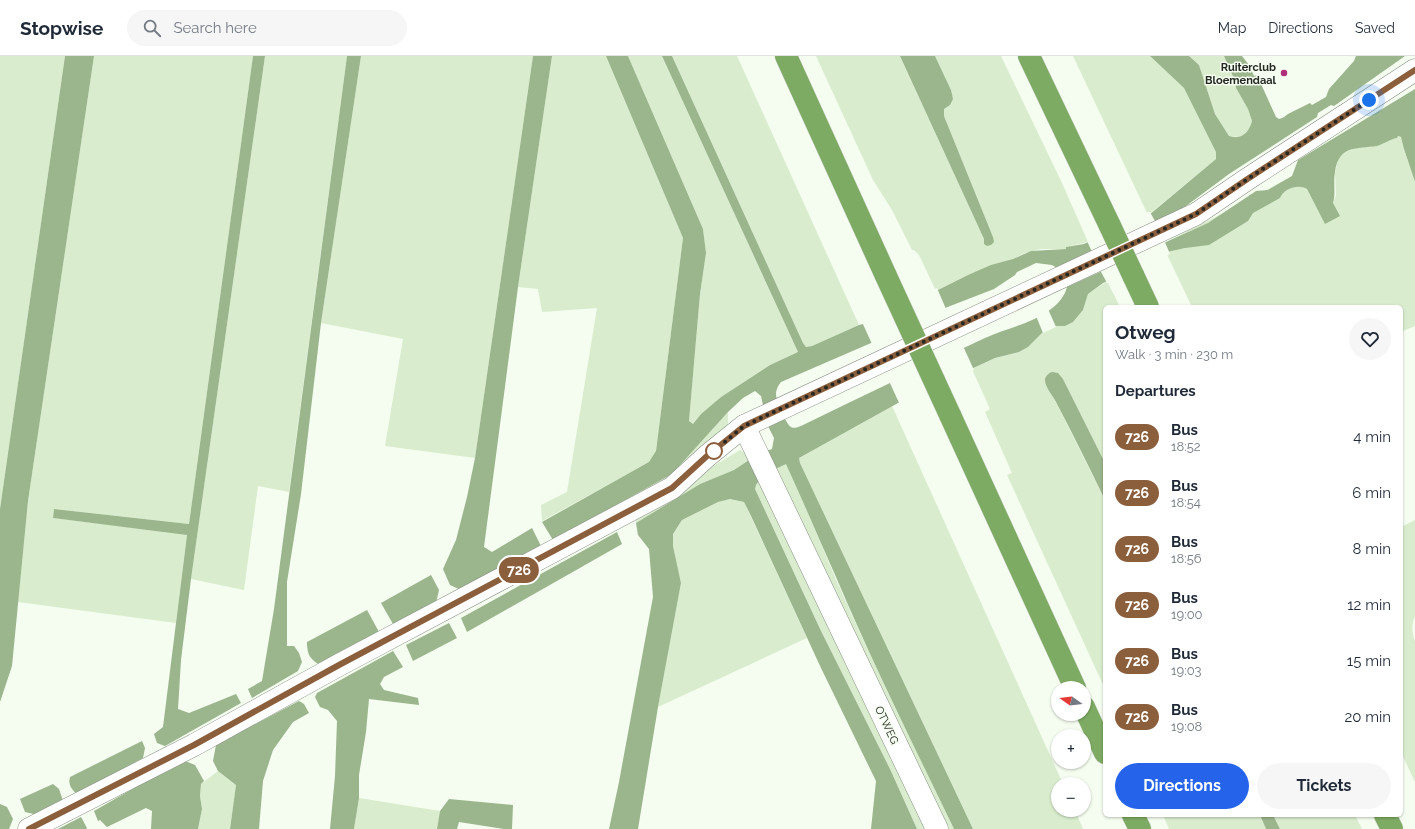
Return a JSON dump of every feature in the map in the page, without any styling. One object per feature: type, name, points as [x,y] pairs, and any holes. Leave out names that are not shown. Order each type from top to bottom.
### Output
[{"type":"highway","points":[[786,56],[1072,681]]},
{"type":"highway","points":[[1029,56],[1147,305]]},
{"type":"highway","points":[[1090,721],[1103,749]]},
{"type":"highway","points":[[1134,817],[1140,829]]},
{"type":"highway","points":[[1386,817],[1392,829]]},
{"type":"street","points":[[29,829],[194,745],[339,665],[672,488],[707,456],[754,422],[1196,214],[1415,70]]},
{"type":"street","name":"OTWEG","points":[[754,422],[937,829]]},
{"type":"shaded area","points":[[0,56],[65,56],[0,509]]},
{"type":"shaded area","points":[[65,56],[94,56],[28,501],[12,666],[0,702],[0,509]]},
{"type":"shaded area","points":[[94,56],[253,56],[189,524],[54,509],[53,518],[187,534],[176,623],[18,602],[28,501]]},
{"type":"shaded area","points":[[253,56],[265,56],[191,579],[181,660],[178,709],[189,713],[236,694],[241,703],[165,746],[157,743],[154,734],[163,727],[187,535],[53,518],[54,509],[189,524]]},
{"type":"shaded area","points":[[265,56],[347,56],[289,492],[258,486],[244,590],[191,579]]},
{"type":"shaded area","points":[[347,56],[361,56],[321,323],[301,494],[287,582],[287,646],[294,646],[299,653],[302,662],[298,671],[252,698],[248,689],[262,681],[274,609]]},
{"type":"shaded area","points":[[361,56],[533,56],[475,458],[385,446],[403,339],[321,323]]},
{"type":"shaded area","points":[[533,56],[552,56],[518,287],[484,547],[492,552],[532,528],[541,546],[461,590],[450,585],[443,569],[456,540],[475,458]]},
{"type":"shaded area","points":[[552,56],[606,56],[683,238],[656,451],[650,462],[542,521],[541,505],[567,492],[597,308],[542,312],[538,289],[518,287]]},
{"type":"shaded area","points":[[606,56],[628,56],[703,229],[706,253],[700,294],[689,421],[693,424],[701,414],[721,397],[770,365],[798,352],[662,56],[672,56],[806,347],[812,346],[863,324],[991,265],[1013,259],[1031,251],[1066,249],[1066,247],[1084,244],[1148,214],[1149,215],[1216,159],[1216,152],[1184,88],[1150,56],[1189,56],[1199,65],[1215,114],[1229,136],[1237,137],[1247,132],[1252,121],[1248,109],[1236,88],[1236,83],[1224,56],[1242,56],[1249,65],[1254,76],[1257,75],[1276,117],[1279,119],[1310,103],[1312,105],[1326,97],[1329,89],[1354,61],[1356,56],[1405,56],[1334,106],[1331,105],[1318,113],[1317,117],[1229,174],[1182,209],[1057,268],[1052,265],[1036,263],[1017,272],[1015,275],[994,289],[945,308],[871,343],[781,382],[778,386],[776,397],[782,412],[789,425],[792,428],[795,428],[993,334],[1036,318],[1056,305],[1063,297],[1067,287],[1208,223],[1256,191],[1268,190],[1292,176],[1298,160],[1415,89],[1415,182],[1401,137],[1398,136],[1397,138],[1377,146],[1350,150],[1340,157],[1335,172],[1333,203],[1340,216],[1325,224],[1307,189],[1296,187],[1288,189],[1280,198],[1253,213],[1248,221],[1209,245],[1167,252],[1103,283],[1088,294],[1083,310],[1073,322],[1065,326],[1054,326],[1045,330],[1028,347],[1019,352],[995,358],[898,403],[799,458],[800,463],[973,829],[954,829],[864,641],[786,464],[773,470],[763,452],[772,449],[774,438],[767,424],[761,396],[755,391],[743,398],[728,412],[672,474],[553,540],[542,522],[649,462],[656,451],[683,238]]},
{"type":"shaded area","points":[[628,56],[662,56],[798,352],[770,365],[721,397],[701,414],[693,424],[689,421],[700,294],[706,253],[703,229]]},
{"type":"shaded area","points":[[672,56],[737,56],[859,325],[812,346],[806,347],[803,343]]},
{"type":"shaded area","points":[[816,56],[900,56],[987,246],[991,245],[993,237],[944,116],[944,109],[950,105],[951,90],[935,56],[1001,56],[1062,183],[1088,242],[1066,247],[1066,249],[1041,249],[1025,253],[1013,259],[968,275],[936,291],[919,255],[912,250],[892,210],[873,180]]},
{"type":"shaded area","points":[[900,56],[935,56],[951,90],[953,99],[950,105],[944,109],[944,116],[993,237],[994,242],[991,245],[987,246],[984,244],[984,239]]},
{"type":"shaded area","points":[[1073,56],[1150,56],[1184,88],[1212,141],[1216,152],[1216,159],[1148,215]]},
{"type":"shaded area","points":[[1189,56],[1224,56],[1236,83],[1236,88],[1248,109],[1252,121],[1247,132],[1238,137],[1229,136],[1215,114],[1199,65]]},
{"type":"shaded area","points":[[1398,136],[1402,138],[1415,183],[1415,326],[1403,331],[1403,305],[1191,305],[1162,244],[1292,176],[1307,189],[1325,223],[1336,195],[1335,173],[1338,160],[1341,155],[1356,147],[1378,145],[1390,139],[1397,138]]},
{"type":"shaded area","points":[[1107,281],[1119,305],[1103,305],[1103,459],[1063,379],[1047,387],[1103,496],[1103,685],[1007,475],[1012,473],[985,412],[990,409],[972,369],[995,358],[1019,352],[1028,347],[1045,330],[1054,326],[1065,326],[1073,322],[1083,310],[1088,294]]},
{"type":"shaded area","points":[[1052,372],[1058,373],[1063,379],[1103,459],[1103,496],[1069,426],[1046,386],[1045,380],[1048,374]]},
{"type":"shaded area","points":[[892,406],[1051,757],[1051,769],[1056,769],[1060,777],[1051,777],[1051,817],[1078,817],[1083,829],[973,829],[800,463],[799,458]]},
{"type":"shaded area","points":[[728,412],[728,425],[711,440],[676,477],[553,540],[672,474]]},
{"type":"shaded area","points":[[740,450],[752,458],[734,470],[700,484],[636,523],[635,516]]},
{"type":"shaded area","points":[[752,458],[762,476],[755,489],[821,631],[890,769],[917,829],[871,829],[876,781],[821,668],[744,502],[730,499],[718,502],[682,520],[673,534],[673,546],[681,583],[658,707],[638,829],[609,829],[653,597],[649,549],[638,535],[636,523],[700,484],[734,470]]},
{"type":"shaded area","points":[[786,463],[835,577],[893,703],[954,829],[917,829],[890,769],[821,631],[755,489],[756,484],[763,476]]},
{"type":"shaded area","points":[[730,499],[744,502],[807,638],[658,707],[681,583],[673,546],[673,534],[682,520],[718,502]]},
{"type":"shaded area","points":[[1415,520],[1415,617],[1412,629],[1415,641],[1415,782],[1403,756],[1403,526]]},
{"type":"shaded area","points":[[617,532],[622,544],[467,632],[461,618]]},
{"type":"shaded area","points":[[431,575],[439,590],[436,603],[397,624],[393,624],[381,603]]},
{"type":"shaded area","points":[[367,610],[379,632],[318,664],[312,660],[307,649],[307,642]]},
{"type":"shaded area","points":[[449,623],[457,638],[413,661],[406,645]]},
{"type":"shaded area","points":[[393,651],[403,667],[384,677],[380,684],[384,690],[418,698],[419,705],[369,699],[366,732],[359,775],[359,798],[354,829],[330,829],[335,776],[337,721],[328,710],[320,707],[315,697],[317,693]]},
{"type":"shaded area","points":[[299,701],[304,704],[309,713],[293,722],[273,750],[263,781],[259,829],[230,829],[236,785],[218,771],[213,761],[216,745]]},
{"type":"shaded area","points":[[142,741],[145,748],[143,758],[77,794],[72,788],[69,782],[70,777]]},
{"type":"shaded area","points":[[183,760],[195,765],[204,781],[201,784],[200,796],[202,809],[198,829],[151,829],[152,811],[146,808],[107,827],[100,820],[98,821],[94,811]]},
{"type":"shaded area","points":[[218,771],[236,785],[230,829],[198,829],[202,809],[200,796],[201,784]]},
{"type":"shaded area","points":[[53,784],[59,789],[63,801],[38,815],[25,812],[20,799]]},
{"type":"shaded area","points":[[359,798],[440,811],[437,829],[354,829]]},
{"type":"shaded area","points":[[449,799],[513,805],[512,829],[459,822],[457,829],[437,829],[440,811]]},
{"type":"shaded area","points":[[0,804],[7,807],[13,819],[9,829],[0,829]]},
{"type":"shaded area","points":[[81,817],[87,828],[86,829],[58,829]]},
{"type":"shaded area","points":[[1164,817],[1261,817],[1266,829],[1169,829]]},
{"type":"shaded area","points":[[1261,817],[1274,817],[1280,829],[1266,829]]},
{"type":"shaded area","points":[[1274,817],[1356,817],[1362,829],[1280,829]]},
{"type":"pier","points":[[1147,212],[1150,212],[1156,223],[1093,254],[1087,241]]},
{"type":"pier","points":[[1164,240],[1170,254],[1107,283],[1100,270]]},
{"type":"pier","points":[[937,288],[946,309],[872,344],[862,322]]},
{"type":"pier","points":[[1048,309],[1056,327],[1043,333],[1036,316]]},
{"type":"pier","points":[[963,346],[974,370],[900,405],[889,381]]},
{"type":"bus line","name":"726","points":[[29,829],[194,745],[339,665],[672,488],[707,456],[744,426],[1200,212],[1223,195],[1415,70]]},
{"type":"place","name":"Ruiterclub Bloemendaal","points":[[1284,73]]},
{"type":"route","points":[[714,451],[744,426],[1200,212],[1223,195],[1369,100]]}]
